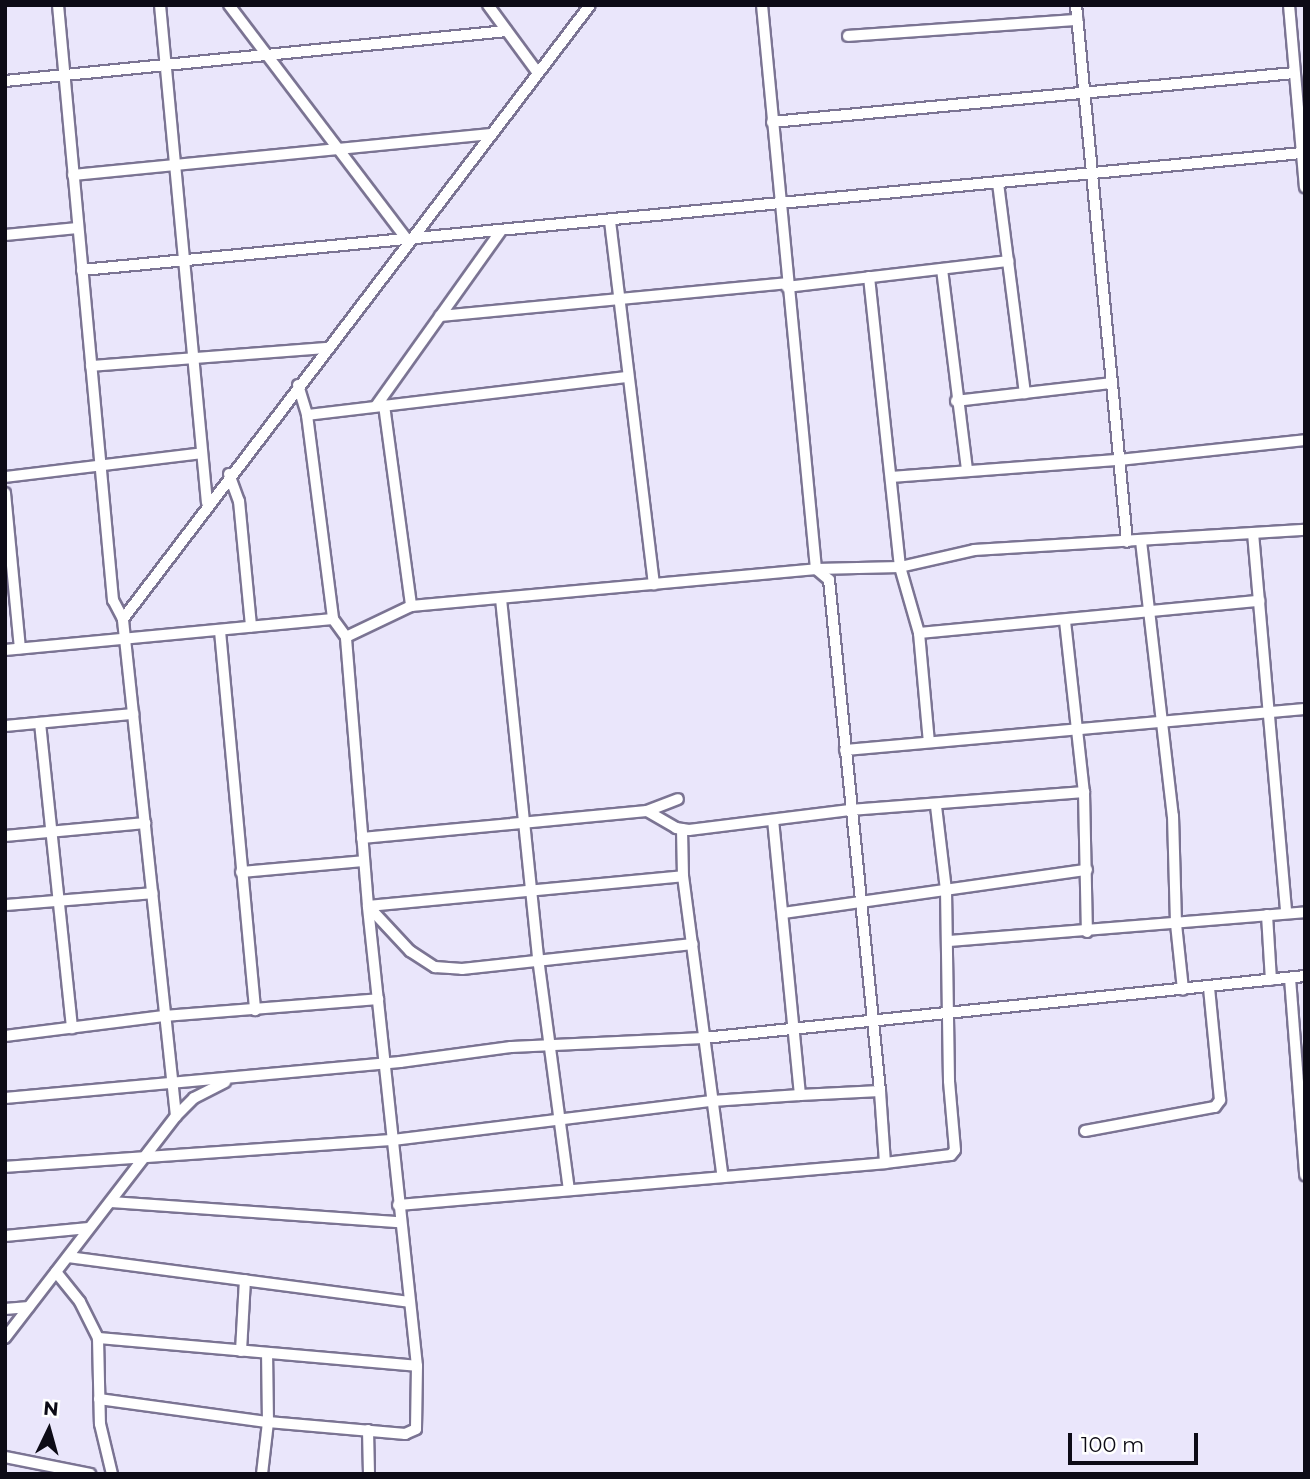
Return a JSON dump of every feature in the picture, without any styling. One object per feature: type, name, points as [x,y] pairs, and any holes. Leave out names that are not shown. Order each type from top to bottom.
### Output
[{"type":"street","points":[[58,5],[113,600],[123,619],[126,638],[170,1083],[176,1115]]},
{"type":"street","points":[[160,5],[207,503]]},
{"type":"street","points":[[229,5],[408,242]]},
{"type":"street","points":[[488,5],[538,73]]},
{"type":"street","points":[[123,619],[229,474],[590,5]]},
{"type":"street","points":[[762,5],[816,569],[829,580],[885,1163]]},
{"type":"street","points":[[1076,5],[1127,541]]},
{"type":"street","points":[[1289,5],[1305,187]]},
{"type":"street","points":[[848,36],[1077,20]]},
{"type":"street","points":[[5,81],[507,31]]},
{"type":"street","points":[[772,122],[1294,73]]},
{"type":"street","points":[[73,175],[491,134]]},
{"type":"street","points":[[82,270],[408,242],[1302,153]]},
{"type":"street","points":[[998,183],[1025,393]]},
{"type":"street","points":[[610,222],[654,584]]},
{"type":"street","points":[[5,235],[78,228]]},
{"type":"street","points":[[411,606],[380,406],[500,232]]},
{"type":"street","points":[[440,316],[787,285],[1008,261]]},
{"type":"street","points":[[942,269],[956,401],[967,470]]},
{"type":"street","points":[[869,277],[900,567],[919,633],[929,742]]},
{"type":"street","points":[[91,366],[327,348]]},
{"type":"street","points":[[307,415],[628,377]]},
{"type":"street","points":[[956,401],[1112,383]]},
{"type":"street","points":[[99,1399],[268,1422],[405,1434],[416,1429],[417,1366],[399,1222],[368,906],[346,637],[333,619],[307,415],[298,385]]},
{"type":"street","points":[[891,477],[1119,460],[1305,440]]},
{"type":"street","points":[[5,477],[202,453]]},
{"type":"street","points":[[229,474],[239,501],[251,626]]},
{"type":"street","points":[[5,493],[8,556],[20,648]]},
{"type":"street","points":[[346,637],[411,606],[816,569],[900,567],[974,550],[1305,530]]},
{"type":"street","points":[[1253,533],[1286,914]]},
{"type":"street","points":[[1141,541],[1159,722],[1177,859],[1175,924],[1183,990]]},
{"type":"street","points":[[501,598],[538,958],[569,1189]]},
{"type":"street","points":[[919,633],[1259,601]]},
{"type":"street","points":[[5,650],[333,619]]},
{"type":"street","points":[[1065,621],[1084,792],[1087,932]]},
{"type":"street","points":[[220,631],[255,1010]]},
{"type":"street","points":[[845,750],[1305,709]]},
{"type":"street","points":[[5,726],[133,714]]},
{"type":"street","points":[[40,723],[72,1028]]},
{"type":"street","points":[[647,811],[682,829],[850,810],[936,806],[1084,792]]},
{"type":"street","points":[[362,838],[647,811],[678,799]]},
{"type":"street","points":[[398,1205],[951,1155],[955,1150],[949,1081],[951,1014],[946,890],[936,806]]},
{"type":"street","points":[[773,820],[800,1095]]},
{"type":"street","points":[[5,836],[145,823]]},
{"type":"street","points":[[682,829],[682,876],[722,1174]]},
{"type":"street","points":[[241,872],[364,861]]},
{"type":"street","points":[[783,913],[1087,870]]},
{"type":"street","points":[[368,906],[682,876]]},
{"type":"street","points":[[5,905],[153,892]]},
{"type":"street","points":[[368,906],[410,951],[435,967],[462,969],[538,958],[693,944]]},
{"type":"street","points":[[948,941],[1087,932],[1305,912]]},
{"type":"street","points":[[1267,915],[1271,980]]},
{"type":"street","points":[[5,1098],[384,1063],[511,1047],[704,1038],[1305,976]]},
{"type":"street","points":[[1290,978],[1305,1175]]},
{"type":"street","points":[[1085,1131],[1214,1107],[1220,1100],[1209,987]]},
{"type":"street","points":[[5,1036],[164,1016],[378,999]]},
{"type":"street","points":[[5,1338],[176,1115],[194,1098],[238,1077]]},
{"type":"street","points":[[5,1167],[393,1140],[712,1101],[880,1091]]},
{"type":"street","points":[[111,1202],[399,1222]]},
{"type":"street","points":[[5,1236],[89,1228]]},
{"type":"street","points":[[68,1258],[409,1302]]},
{"type":"street","points":[[56,1272],[80,1301],[98,1338],[99,1399],[112,1474]]},
{"type":"street","points":[[241,1351],[245,1280]]},
{"type":"street","points":[[5,1309],[29,1307]]},
{"type":"street","points":[[98,1338],[417,1366]]},
{"type":"street","points":[[262,1474],[268,1422],[267,1353]]},
{"type":"street","points":[[368,1430],[369,1474]]},
{"type":"street","points":[[5,1457],[90,1474]]}]
